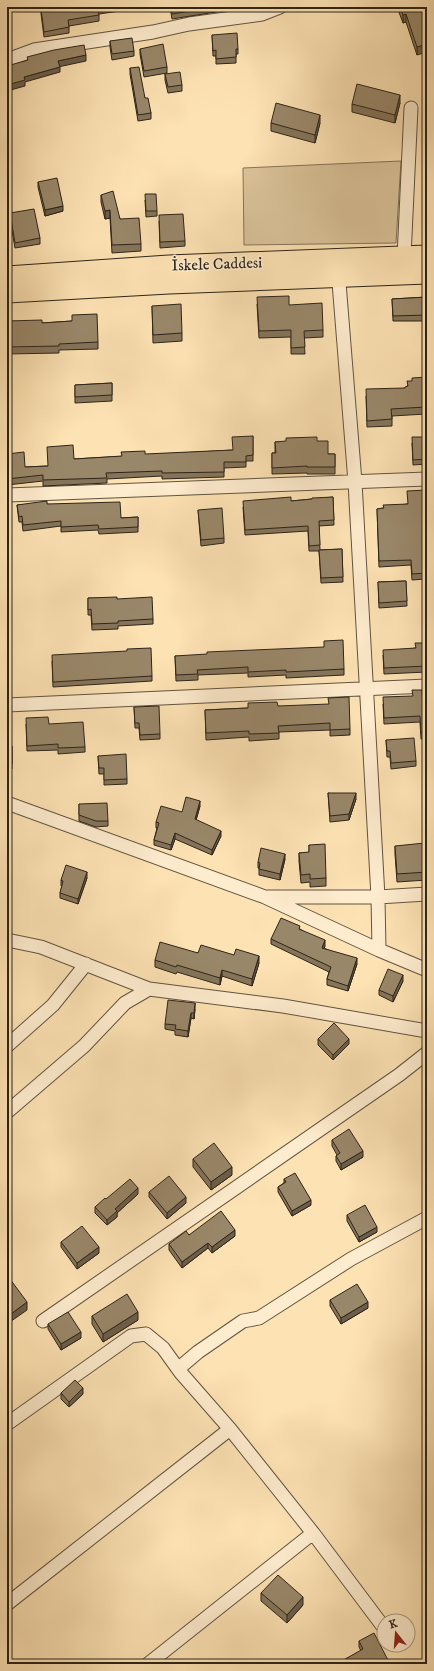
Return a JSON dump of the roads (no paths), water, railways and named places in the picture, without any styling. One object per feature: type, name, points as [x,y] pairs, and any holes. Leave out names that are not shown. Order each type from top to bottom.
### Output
[{"type":"main road","name":"İskele Caddesi","points":[[7,276],[169,266],[338,268],[404,257],[427,256]]},
{"type":"main road","points":[[7,292],[169,283],[338,268],[427,273]]},
{"type":"street","points":[[7,60],[34,50],[153,32],[189,24],[262,14],[280,7]]},
{"type":"street","points":[[404,257],[411,108]]},
{"type":"street","points":[[338,268],[355,482],[378,897],[378,950]]},
{"type":"street","points":[[7,495],[427,479]]},
{"type":"street","points":[[7,705],[427,686]]},
{"type":"street","points":[[7,803],[265,897],[378,950],[427,970]]},
{"type":"street","points":[[265,897],[378,897],[427,894]]},
{"type":"street","points":[[7,940],[42,947],[149,989],[283,1006],[427,1031]]},
{"type":"street","points":[[7,1046],[53,1005],[86,964]]},
{"type":"street","points":[[7,1112],[84,1046],[125,1003],[149,989]]},
{"type":"street","points":[[44,1321],[399,1075],[427,1053]]},
{"type":"street","points":[[178,1369],[198,1352],[243,1321],[259,1318],[351,1259],[427,1218]]},
{"type":"street","points":[[7,1424],[131,1336],[146,1334],[163,1348],[178,1369],[230,1429],[313,1533],[376,1617]]},
{"type":"street","points":[[7,1604],[230,1429]]},
{"type":"street","points":[[148,1664],[313,1533]]}]
